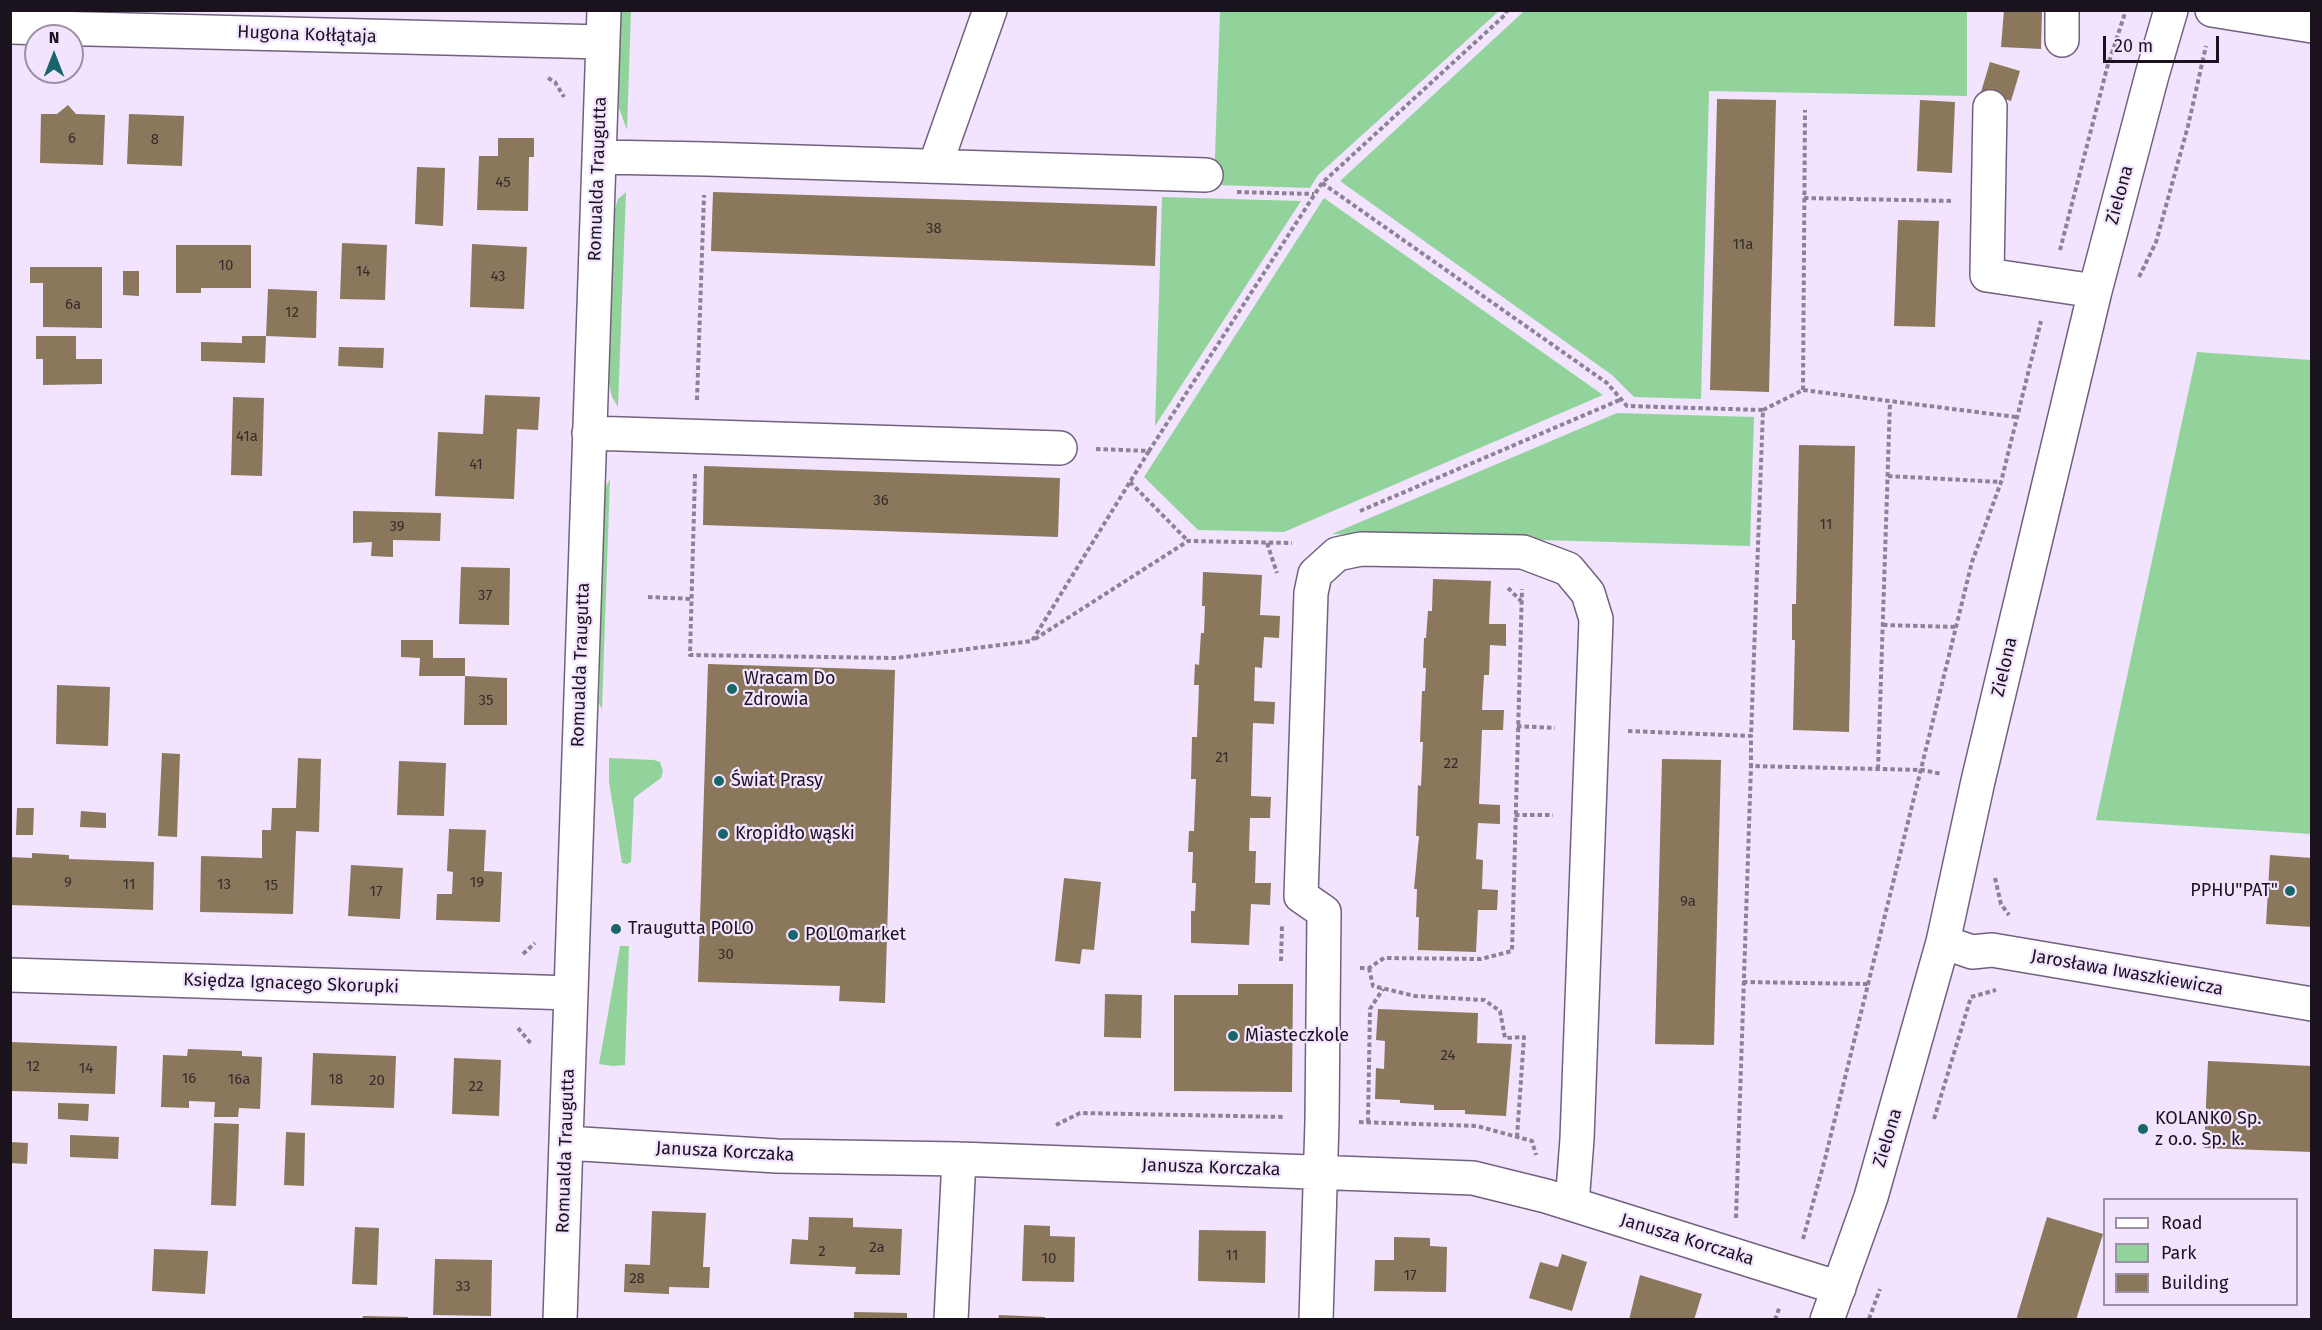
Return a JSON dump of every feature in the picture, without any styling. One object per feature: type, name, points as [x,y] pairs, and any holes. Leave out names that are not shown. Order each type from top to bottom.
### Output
[{"type":"street","name":"Romualda Traugutta","points":[[560,1320],[604,10]]},
{"type":"street","points":[[935,166],[990,10]]},
{"type":"street","name":"Zielona","points":[[1827,1320],[1874,1186],[1943,942],[1978,781],[2095,291],[2171,10]]},
{"type":"street","points":[[2213,11],[2312,26]]},
{"type":"street","name":"Hugona Kołłątaja","points":[[10,27],[603,42]]},
{"type":"street","points":[[1990,107],[1987,274],[2095,291]]},
{"type":"street","points":[[600,158],[706,159],[1206,175]]},
{"type":"street","points":[[589,433],[1060,448]]},
{"type":"street","points":[[1316,1320],[1325,968],[1324,912],[1301,896],[1311,593],[1315,574],[1337,554],[1360,549],[1523,552],[1568,569],[1588,593],[1596,619],[1577,1139],[1572,1204]]},
{"type":"street","name":"Jarosława Iwaszkiewicza","points":[[1943,942],[1972,952],[1992,950],[2312,1004]]},
{"type":"street","name":"Księdza Ignacego Skorupki","points":[[10,975],[571,993]]},
{"type":"street","name":"Janusza Korczaka","points":[[566,1143],[777,1156],[959,1159],[1473,1178],[1572,1204],[1839,1288]]},
{"type":"street","points":[[951,1320],[959,1159]]},
{"type":"path","points":[[1032,641],[1149,451],[1322,183],[1506,14],[1507,10]]},
{"type":"path","points":[[1775,1320],[1793,1273],[1825,1159],[1972,562],[2001,482],[2107,68],[2126,10]]},
{"type":"path","points":[[2137,281],[2156,242],[2188,126],[2213,11]]},
{"type":"path","points":[[1803,390],[1805,110]]},
{"type":"path","points":[[706,159],[690,655],[896,658],[1032,641],[1188,541],[1326,544],[1337,554]]},
{"type":"path","points":[[1206,175],[1206,192],[1315,194]]},
{"type":"path","points":[[1322,183],[1606,383],[1627,406],[1763,410],[1803,390],[2016,417]]},
{"type":"path","points":[[1804,198],[1988,202]]},
{"type":"path","points":[[1350,515],[1622,399]]},
{"type":"path","points":[[1751,766],[1878,769],[1890,402]]},
{"type":"path","points":[[1735,1222],[1763,410]]},
{"type":"path","points":[[1060,448],[1149,451]]},
{"type":"path","points":[[1887,476],[2001,482]]},
{"type":"path","points":[[1130,482],[1188,541]]},
{"type":"path","points":[[1284,543],[1295,539]]},
{"type":"path","points":[[1325,968],[1369,968],[1384,958],[1481,959],[1512,951],[1523,552]]},
{"type":"path","points":[[648,597],[692,599]]},
{"type":"path","points":[[1882,625],[1957,627]]},
{"type":"path","points":[[1517,726],[1751,736]]},
{"type":"path","points":[[1932,1125],[1971,997],[2009,986],[2020,931],[2001,904],[1995,876]]},
{"type":"path","points":[[1369,968],[1373,986],[1383,989],[1415,996],[1484,1000],[1500,1011],[1505,1038],[1524,1037],[1517,1137]]},
{"type":"path","points":[[1743,982],[1869,984]]},
{"type":"path","points":[[1368,1122],[1370,1009],[1383,989]]},
{"type":"path","points":[[1869,1320],[1881,1286]]},
{"type":"path","points":[[1771,1305],[1779,1311]]},
{"type":"green space","points":[[621,11],[631,11],[627,130],[617,103]]},
{"type":"green space","points":[[1220,11],[1499,11],[1318,175],[1310,188],[1214,185]]},
{"type":"green space","points":[[1522,11],[1967,11],[1967,96],[1709,91],[1701,399],[1634,397],[1612,375],[1340,181]]},
{"type":"green space","points":[[626,192],[618,407],[612,397],[609,383],[614,212],[618,199]]},
{"type":"green space","points":[[1162,197],[1301,201],[1155,426]]},
{"type":"green space","points":[[1324,198],[1603,395],[1284,532],[1198,530],[1144,477]]},
{"type":"green space","points":[[2197,352],[2311,360],[2311,834],[2096,820]]},
{"type":"green space","points":[[1617,413],[1754,417],[1750,546],[1332,534]]},
{"type":"green space","points":[[610,479],[602,709],[599,704],[604,490]]},
{"type":"green space","points":[[609,758],[654,760],[660,762],[663,771],[661,778],[634,798],[631,862],[627,864],[622,863],[609,782]]},
{"type":"green space","points":[[620,946],[629,946],[625,1065],[613,1066],[599,1064]]},
{"type":"building","points":[[2004,10],[2042,10],[2041,49],[2001,47]]},
{"type":"building","points":[[1990,62],[2020,71],[2011,101],[1981,92]]},
{"type":"building","points":[[1717,99],[1776,100],[1769,392],[1710,390]]},
{"type":"building","points":[[1920,100],[1955,102],[1952,173],[1917,171]]},
{"type":"building","points":[[68,105],[76,114],[105,115],[103,165],[40,163],[41,114],[57,114]]},
{"type":"building","points":[[129,114],[184,116],[182,166],[127,164]]},
{"type":"building","points":[[498,138],[534,138],[534,157],[529,157],[528,211],[477,210],[479,156],[498,156]]},
{"type":"building","points":[[417,167],[445,168],[443,226],[415,224]]},
{"type":"building","points":[[713,192],[1157,206],[1155,266],[711,251]]},
{"type":"building","points":[[1898,220],[1939,221],[1935,327],[1894,326]]},
{"type":"building","points":[[342,243],[387,245],[385,300],[340,299]]},
{"type":"building","points":[[472,244],[527,247],[524,309],[470,307]]},
{"type":"building","points":[[176,245],[251,245],[251,288],[201,288],[201,293],[176,293]]},
{"type":"building","points":[[30,267],[102,267],[102,328],[43,327],[43,283],[30,283]]},
{"type":"building","points":[[123,271],[139,271],[139,296],[123,295]]},
{"type":"building","points":[[268,289],[317,291],[316,338],[266,336]]},
{"type":"building","points":[[36,336],[76,336],[76,359],[102,359],[102,384],[43,385],[43,359],[36,359]]},
{"type":"building","points":[[242,336],[266,336],[265,363],[201,361],[201,342],[242,343]]},
{"type":"building","points":[[339,347],[384,348],[383,368],[338,366]]},
{"type":"building","points":[[485,395],[540,397],[538,430],[517,429],[514,499],[435,496],[438,432],[483,434]]},
{"type":"building","points":[[233,397],[264,398],[262,476],[231,475]]},
{"type":"building","points":[[1799,445],[1855,446],[1849,732],[1793,730],[1795,640],[1792,640],[1792,604],[1796,604]]},
{"type":"building","points":[[704,466],[1060,478],[1058,537],[703,525]]},
{"type":"building","points":[[353,511],[441,513],[440,541],[393,540],[393,557],[371,556],[372,542],[353,543]]},
{"type":"building","points":[[461,567],[510,568],[509,625],[459,624]]},
{"type":"building","points":[[1203,572],[1262,575],[1260,615],[1280,616],[1279,638],[1264,637],[1262,668],[1255,667],[1254,701],[1275,702],[1274,724],[1253,723],[1251,796],[1271,797],[1270,818],[1250,818],[1249,851],[1256,851],[1255,883],[1271,883],[1270,905],[1251,904],[1249,945],[1191,943],[1191,911],[1195,911],[1196,883],[1192,883],[1193,852],[1188,852],[1189,831],[1194,831],[1196,779],[1191,779],[1192,737],[1197,737],[1199,685],[1194,685],[1195,664],[1199,665],[1201,633],[1204,633]]},
{"type":"building","points":[[1433,579],[1491,581],[1489,624],[1506,624],[1506,646],[1490,645],[1489,675],[1484,675],[1482,710],[1504,710],[1503,730],[1482,730],[1479,804],[1500,805],[1500,824],[1478,823],[1476,859],[1483,860],[1482,889],[1498,890],[1497,910],[1478,910],[1476,952],[1418,950],[1419,917],[1416,917],[1417,889],[1414,889],[1419,836],[1416,836],[1418,785],[1421,786],[1423,742],[1420,742],[1422,691],[1425,691],[1426,668],[1423,668],[1424,638],[1426,638],[1428,611],[1432,611]]},
{"type":"building","points":[[401,640],[433,640],[433,658],[465,658],[465,676],[419,676],[420,658],[401,657]]},
{"type":"building","points":[[708,664],[895,670],[885,1003],[839,1001],[840,986],[698,982]]},
{"type":"building","points":[[465,676],[507,678],[507,725],[464,725]]},
{"type":"building","points":[[57,685],[110,687],[108,746],[56,744]]},
{"type":"building","points":[[162,753],[180,754],[177,837],[158,836]]},
{"type":"building","points":[[298,758],[321,759],[319,832],[296,831],[293,914],[200,912],[201,856],[262,858],[262,830],[271,830],[272,808],[296,808]]},
{"type":"building","points":[[1662,759],[1721,760],[1714,1045],[1655,1044]]},
{"type":"building","points":[[399,761],[446,763],[444,816],[397,815]]},
{"type":"building","points":[[17,808],[34,808],[33,835],[16,835]]},
{"type":"building","points":[[81,811],[106,813],[106,828],[80,827]]},
{"type":"building","points":[[449,829],[486,830],[484,871],[502,872],[500,922],[436,920],[437,894],[452,894],[453,872],[447,871]]},
{"type":"building","points":[[32,853],[69,855],[69,859],[154,862],[153,910],[10,905],[10,857],[32,858]]},
{"type":"building","name":"PPHU\"PAT\"","points":[[2270,855],[2312,858],[2312,927],[2266,924]]},
{"type":"building","points":[[351,865],[403,868],[400,919],[348,916]]},
{"type":"building","points":[[1064,878],[1101,882],[1094,950],[1082,949],[1080,964],[1055,961]]},
{"type":"building","name":"Miasteczkole","points":[[1238,984],[1293,984],[1292,1092],[1174,1091],[1174,995],[1238,995]]},
{"type":"building","points":[[1105,994],[1142,995],[1141,1038],[1104,1037]]},
{"type":"building","points":[[1378,1009],[1478,1013],[1477,1043],[1512,1044],[1506,1116],[1465,1114],[1465,1110],[1434,1110],[1434,1105],[1375,1099],[1376,1068],[1384,1069],[1385,1041],[1376,1040]]},
{"type":"building","points":[[10,1042],[117,1046],[115,1094],[10,1091]]},
{"type":"building","points":[[188,1049],[242,1051],[242,1056],[262,1057],[260,1109],[239,1108],[238,1117],[214,1117],[215,1102],[189,1101],[189,1108],[161,1107],[163,1055],[187,1056]]},
{"type":"building","points":[[313,1053],[396,1056],[394,1108],[311,1105]]},
{"type":"building","points":[[454,1058],[501,1060],[499,1116],[452,1114]]},
{"type":"building","points":[[2208,1061],[2312,1066],[2312,1152],[2204,1148]]},
{"type":"building","points":[[58,1103],[89,1104],[88,1121],[58,1119]]},
{"type":"building","points":[[214,1123],[239,1124],[236,1206],[211,1205]]},
{"type":"building","points":[[286,1132],[305,1133],[304,1186],[284,1185]]},
{"type":"building","points":[[70,1135],[119,1137],[118,1159],[70,1157]]},
{"type":"building","points":[[10,1142],[28,1143],[27,1164],[10,1163]]},
{"type":"building","points":[[652,1211],[706,1213],[703,1267],[710,1267],[709,1288],[669,1287],[669,1294],[624,1292],[625,1264],[650,1265]]},
{"type":"building","points":[[809,1217],[853,1218],[853,1227],[902,1229],[900,1275],[855,1274],[856,1267],[790,1264],[792,1239],[808,1240]]},
{"type":"building","points":[[2047,1217],[2103,1234],[2076,1320],[2016,1320]]},
{"type":"building","points":[[1024,1225],[1050,1226],[1050,1236],[1075,1237],[1074,1282],[1022,1281]]},
{"type":"building","points":[[355,1227],[379,1228],[377,1285],[352,1284]]},
{"type":"building","points":[[1199,1230],[1266,1231],[1265,1283],[1198,1281]]},
{"type":"building","points":[[1394,1237],[1430,1238],[1430,1246],[1447,1247],[1446,1292],[1374,1291],[1375,1260],[1394,1260]]},
{"type":"building","points":[[154,1249],[208,1251],[205,1294],[152,1291]]},
{"type":"building","points":[[1562,1254],[1587,1262],[1572,1311],[1529,1298],[1540,1262],[1558,1267]]},
{"type":"building","points":[[435,1259],[492,1260],[491,1316],[433,1315]]},
{"type":"building","points":[[1640,1275],[1702,1294],[1694,1320],[1629,1320]]},
{"type":"building","points":[[854,1312],[907,1313],[907,1320],[854,1320]]},
{"type":"building","points":[[999,1315],[1045,1317],[1045,1320],[998,1320]]},
{"type":"building","points":[[363,1316],[408,1317],[408,1320],[362,1320]]},
{"type":"place","name":"Wracam Do Zdrowia","points":[[732,689]]},
{"type":"place","name":"Świat Prasy","points":[[719,781]]},
{"type":"place","name":"Kropidło wąski","points":[[723,834]]},
{"type":"place","name":"PPHU\"PAT\"","points":[[2290,891]]},
{"type":"place","name":"Traugutta POLO","points":[[616,929]]},
{"type":"place","name":"POLOmarket","points":[[793,935]]},
{"type":"place","name":"Miasteczkole","points":[[1233,1036]]},
{"type":"place","name":"KOLANKO Sp. z o.o. Sp. k.","points":[[2143,1129]]}]
